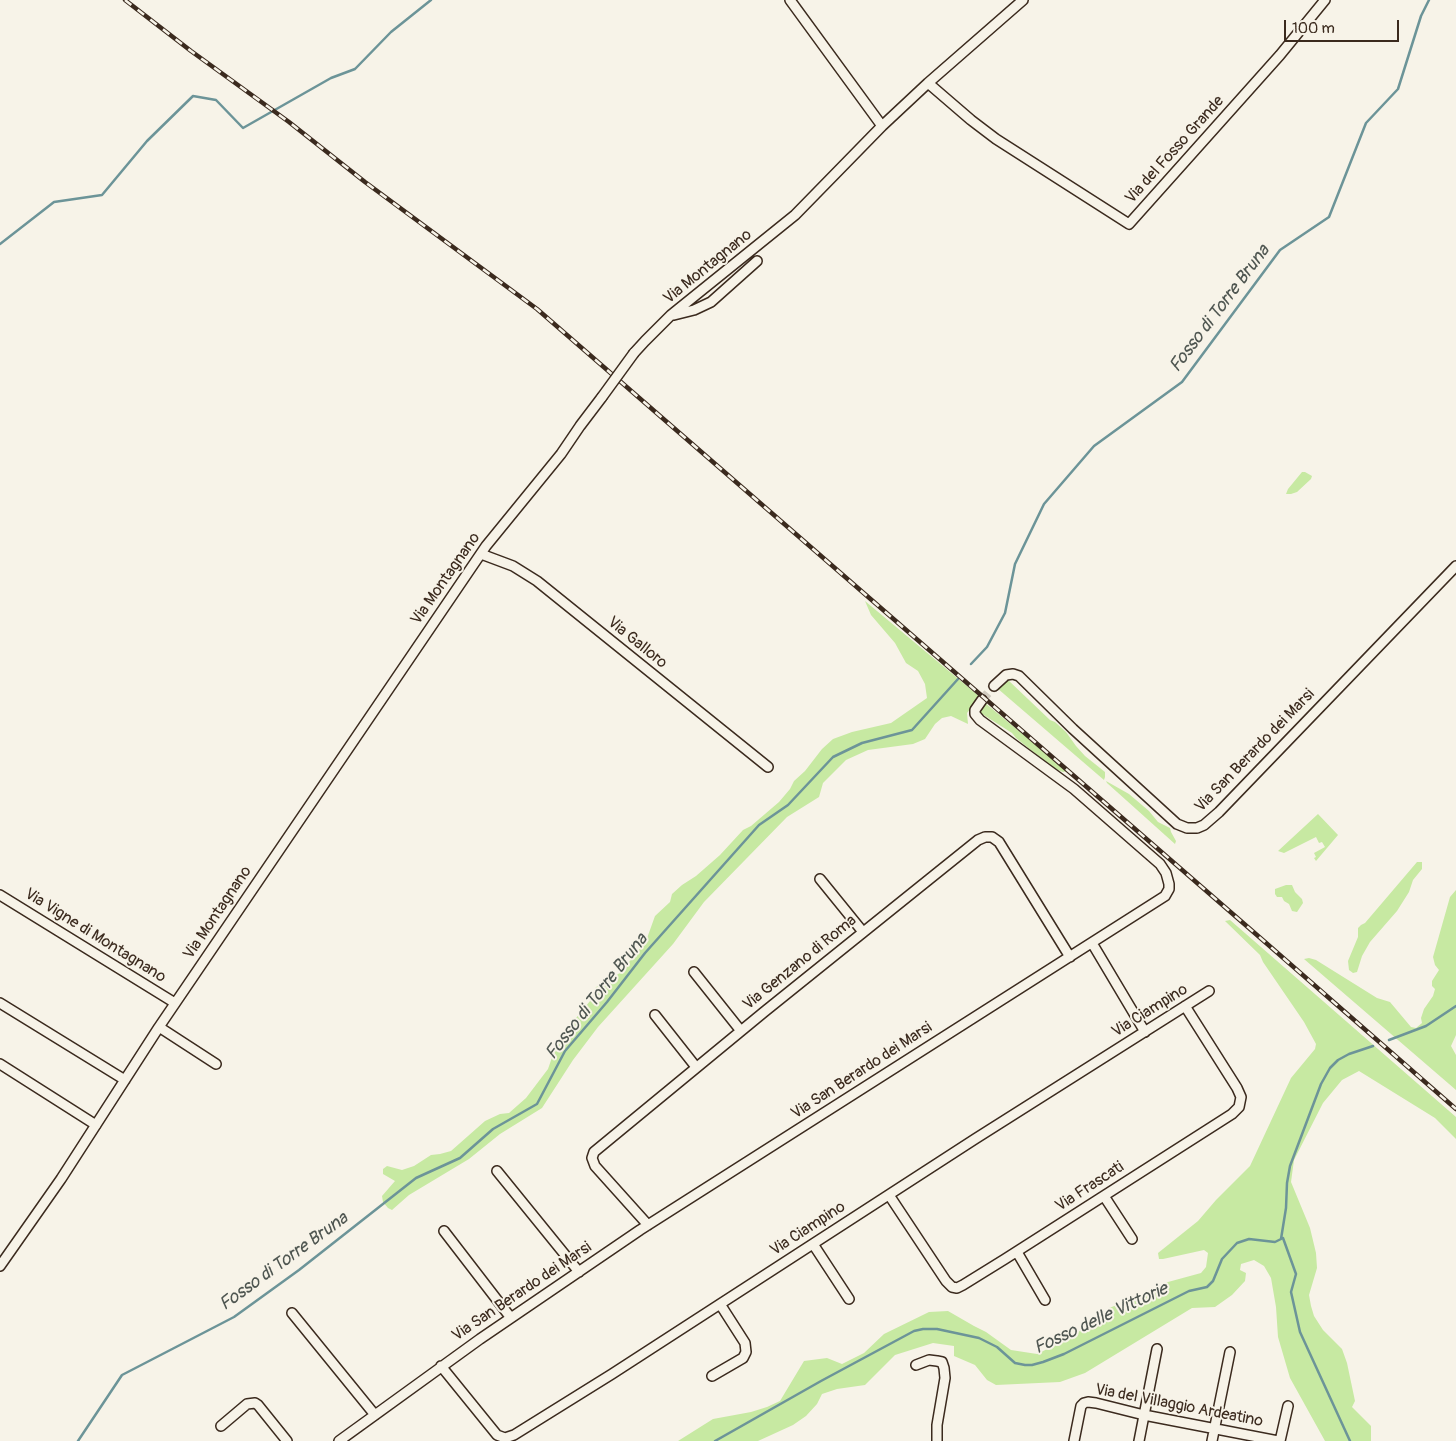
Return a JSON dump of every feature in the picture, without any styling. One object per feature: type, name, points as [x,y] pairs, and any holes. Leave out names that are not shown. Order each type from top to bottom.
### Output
[{"type":"street","points":[[790,0],[882,126]]},
{"type":"street","name":"Via Montagnano","points":[[0,1266],[61,1179],[159,1026],[480,554],[561,454],[634,353],[671,315],[795,215],[882,126],[1023,0]]},
{"type":"street","name":"Via del Fosso Grande","points":[[928,83],[996,139],[1128,226],[1280,55],[1325,0]]},
{"type":"street","points":[[671,315],[694,310],[711,302],[757,261]]},
{"type":"street","name":"Via Galloro","points":[[480,554],[518,568],[537,581],[768,767]]},
{"type":"street","name":"Via San Berardo dei Marsi","points":[[994,686],[1006,675],[1013,674],[1019,676],[1073,729],[1177,824],[1187,828],[1197,828],[1204,825],[1219,812],[1456,566]]},
{"type":"street","name":"Via San Berardo dei Marsi","points":[[339,1441],[441,1366],[648,1226],[1163,898],[1169,884],[1167,877],[1157,862],[1083,797],[978,719],[975,710],[982,700]]},
{"type":"street","name":"Via Genzano di Roma","points":[[648,1226],[598,1169],[592,1160],[592,1155],[596,1150],[973,843],[983,838],[992,837],[999,842],[1070,957]]},
{"type":"street","points":[[820,879],[863,932]]},
{"type":"street","name":"Via Vigne di Montagnano","points":[[0,895],[175,1003]]},
{"type":"street","points":[[1092,943],[1144,1032]]},
{"type":"street","points":[[694,972],[740,1031]]},
{"type":"street","name":"Via Ciampino","points":[[441,1366],[495,1433],[502,1438],[508,1438],[612,1374],[1209,991]]},
{"type":"street","points":[[0,1003],[125,1080]]},
{"type":"street","name":"Via Frascati","points":[[889,1195],[946,1281],[952,1287],[963,1286],[1017,1252],[1232,1114],[1238,1106],[1241,1097],[1237,1088],[1186,1006]]},
{"type":"street","points":[[655,1015],[696,1067]]},
{"type":"street","points":[[159,1026],[216,1064]]},
{"type":"street","points":[[0,1064],[96,1125]]},
{"type":"street","points":[[497,1171],[579,1272]]},
{"type":"street","points":[[1104,1196],[1132,1239]]},
{"type":"street","points":[[444,1232],[511,1318]]},
{"type":"street","points":[[813,1244],[849,1299]]},
{"type":"street","points":[[1017,1252],[1046,1300]]},
{"type":"street","points":[[712,1376],[743,1358],[746,1352],[744,1343],[720,1304]]},
{"type":"street","points":[[292,1313],[375,1415]]},
{"type":"street","points":[[1139,1441],[1157,1348]]},
{"type":"street","points":[[1212,1441],[1230,1352]]},
{"type":"street","points":[[916,1365],[929,1360],[942,1362],[944,1368],[945,1378],[937,1425],[937,1441]]},
{"type":"street","points":[[221,1426],[248,1404],[255,1403],[287,1441]]},
{"type":"street","name":"Via del Villaggio Ardeatino","points":[[1074,1441],[1084,1403],[1096,1403],[1144,1415],[1279,1441]]},
{"type":"street","points":[[1279,1441],[1288,1406]]},
{"type":"green space","points":[[1302,472],[1312,476],[1311,479],[1297,492],[1286,494],[1288,489]]},
{"type":"green space","points":[[865,601],[980,697],[967,713],[968,724],[951,716],[942,718],[935,724],[925,739],[913,744],[868,750],[846,760],[823,783],[819,797],[787,817],[704,902],[673,944],[598,1027],[573,1060],[542,1108],[500,1134],[469,1159],[409,1195],[392,1210],[388,1208],[383,1202],[382,1196],[395,1181],[383,1174],[383,1169],[387,1166],[402,1170],[414,1166],[431,1155],[451,1151],[485,1121],[500,1114],[509,1113],[526,1098],[548,1069],[558,1040],[590,1001],[596,987],[621,972],[646,941],[655,916],[670,902],[672,894],[720,855],[743,830],[751,826],[779,802],[794,781],[805,771],[822,749],[833,739],[852,732],[891,723],[927,698],[925,684],[918,671],[906,663],[895,643],[871,615]]},
{"type":"green space","points":[[1007,679],[1050,720],[1066,732],[1085,756],[1105,772],[1104,780],[997,688]]},
{"type":"green space","points":[[984,702],[1067,771],[1063,772],[1053,768],[1012,733],[979,712]]},
{"type":"green space","points":[[1106,781],[1129,794],[1149,811],[1158,822],[1170,828],[1176,841],[1175,844],[1107,783]]},
{"type":"green space","points":[[1318,814],[1338,835],[1316,861],[1314,853],[1325,847],[1322,842],[1319,843],[1316,837],[1284,853],[1278,851]]},
{"type":"green space","points":[[1417,862],[1422,862],[1422,869],[1413,880],[1409,892],[1397,911],[1370,942],[1362,956],[1357,972],[1353,973],[1349,970],[1348,961],[1358,937],[1358,928],[1365,923]]},
{"type":"green space","points":[[1292,885],[1295,892],[1302,899],[1303,903],[1297,912],[1292,911],[1289,904],[1282,897],[1277,897],[1275,894],[1275,889]]},
{"type":"green space","points":[[1456,890],[1456,1035],[1451,1046],[1456,1055],[1456,1090],[1304,959],[1316,960],[1377,998],[1390,1002],[1411,1027],[1416,1028],[1422,1023],[1421,1018],[1424,1009],[1433,996],[1435,989],[1432,986],[1432,981],[1439,970],[1435,965],[1433,957],[1450,897]]},
{"type":"green space","points":[[1230,920],[1456,1117],[1456,1139],[1435,1118],[1359,1071],[1342,1080],[1323,1103],[1294,1160],[1291,1182],[1310,1228],[1316,1253],[1317,1268],[1309,1295],[1311,1306],[1314,1316],[1323,1330],[1342,1349],[1355,1401],[1352,1407],[1371,1426],[1371,1441],[1325,1441],[1290,1378],[1278,1337],[1276,1307],[1271,1278],[1264,1266],[1254,1260],[1241,1264],[1240,1270],[1246,1273],[1245,1281],[1232,1295],[1215,1307],[1192,1308],[1085,1373],[1060,1382],[996,1385],[987,1380],[975,1365],[954,1356],[954,1346],[933,1343],[895,1355],[865,1385],[837,1389],[822,1394],[817,1404],[806,1416],[793,1425],[758,1441],[678,1441],[713,1419],[751,1412],[780,1401],[804,1361],[827,1358],[842,1364],[864,1353],[884,1334],[929,1312],[948,1311],[986,1332],[1011,1350],[1037,1354],[1072,1337],[1109,1308],[1143,1295],[1168,1282],[1201,1273],[1206,1267],[1208,1253],[1204,1250],[1163,1259],[1159,1259],[1158,1253],[1198,1221],[1250,1166],[1291,1078],[1315,1049],[1316,1044],[1304,1022],[1260,955],[1225,921]]},
{"type":"waterway","points":[[0,244],[54,202],[102,195],[147,141],[193,96],[216,100],[243,128],[331,78],[355,69],[391,32],[431,0]]},
{"type":"waterway","name":"Fosso di Torre Bruna","points":[[971,664],[987,647],[1005,613],[1015,564],[1044,504],[1094,446],[1182,382],[1280,250],[1329,217],[1366,123],[1398,89],[1421,16],[1429,0]]},
{"type":"waterway","name":"Fosso di Torre Bruna","points":[[78,1441],[122,1375],[234,1317],[299,1270],[416,1178],[460,1158],[493,1129],[537,1104],[565,1051],[607,1002],[645,953],[759,825],[788,805],[833,757],[862,743],[912,730],[958,679]]},
{"type":"waterway","name":"Fosso delle Vittorie","points":[[1389,1040],[1426,1026],[1456,1006]]},
{"type":"waterway","name":"Fosso delle Vittorie","points":[[715,1441],[914,1331],[937,1329],[979,1338],[997,1347],[1015,1363],[1032,1365],[1064,1354],[1189,1291],[1207,1287],[1213,1281],[1222,1259],[1237,1243],[1249,1239],[1275,1242],[1281,1239],[1290,1166],[1321,1084],[1330,1068],[1338,1060],[1373,1046]]},
{"type":"waterway","points":[[1283,1238],[1296,1274],[1291,1292],[1300,1332],[1350,1441]]},
{"type":"tunnel","points":[[982,700],[994,686]]},
{"type":"railway","points":[[125,0],[191,51],[289,122],[365,182],[537,309],[1456,1109]]}]
